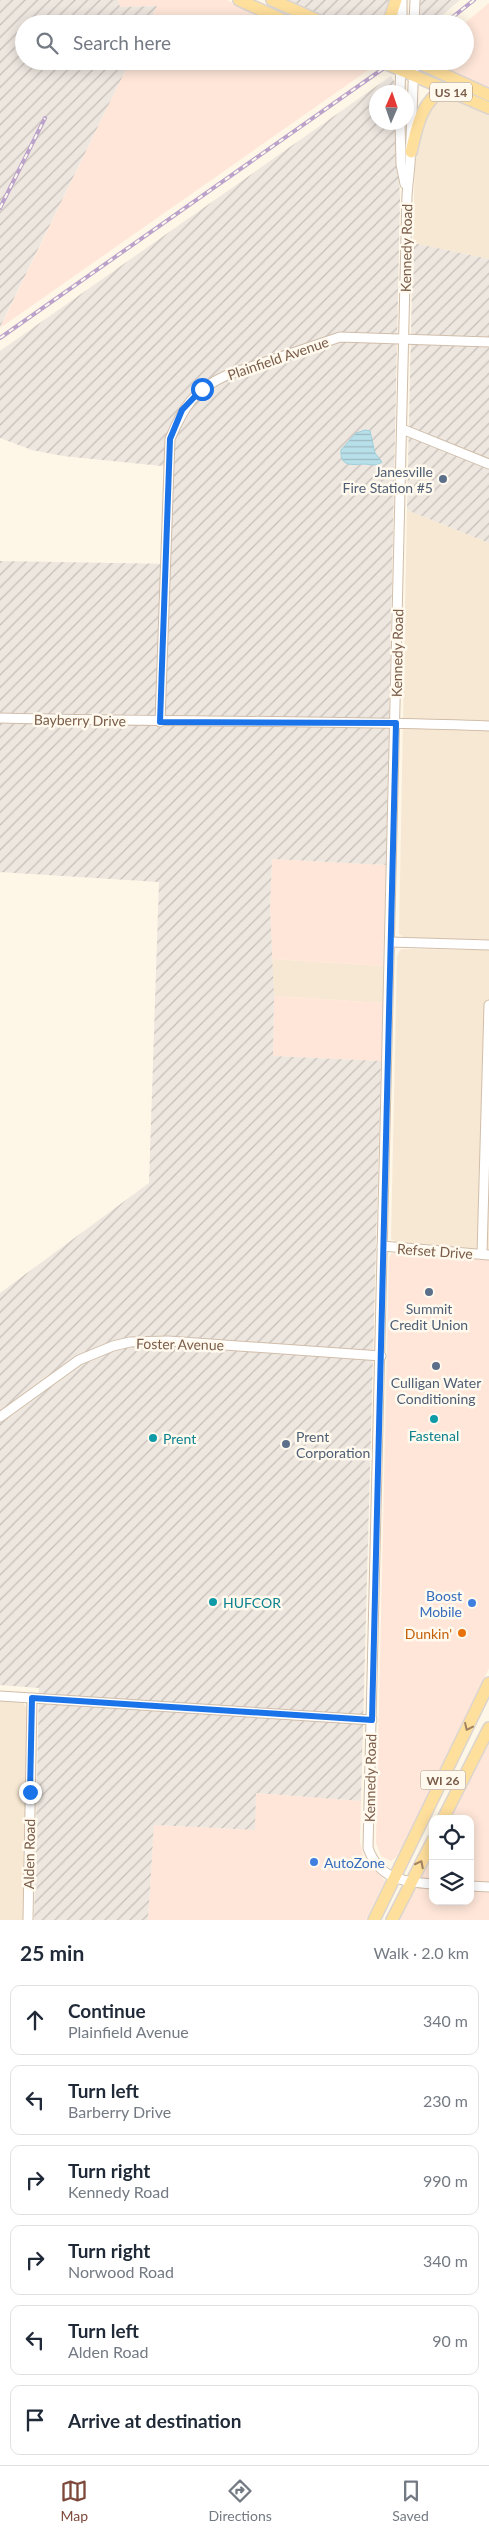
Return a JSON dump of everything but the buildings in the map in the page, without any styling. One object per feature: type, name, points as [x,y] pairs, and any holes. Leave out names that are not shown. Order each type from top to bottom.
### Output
[{"type":"main road","points":[[239,0],[272,15]]},
{"type":"main road","points":[[272,0],[306,15]]},
{"type":"main road","points":[[391,15],[396,0]]},
{"type":"main road","name":"US 14","points":[[406,70],[414,76],[489,108]]},
{"type":"main road","name":"US 14","points":[[435,70],[489,95]]},
{"type":"main road","points":[[411,152],[426,105],[434,94],[445,89]]},
{"type":"main road","name":"WI 26","points":[[374,1920],[489,1682]]},
{"type":"main road","name":"WI 26","points":[[446,1815],[489,1728]]},
{"type":"main road","points":[[392,1920],[429,1848]]},
{"type":"street","points":[[402,0],[402,15]]},
{"type":"street","points":[[414,15],[415,0]]},
{"type":"street","points":[[400,85],[401,70]]},
{"type":"street","name":"Kennedy Road","points":[[414,70],[407,195],[368,1848],[374,1863],[384,1872],[411,1882],[429,1884]]},
{"type":"street","name":"Kennedy Road","points":[[400,130],[401,164],[407,195]]},
{"type":"street","name":"Plainfield Avenue","points":[[160,722],[170,439],[182,410],[192,398],[212,382],[324,341],[348,336],[489,342]]},
{"type":"street","points":[[402,429],[489,464]]},
{"type":"street","name":"Bayberry Drive","points":[[0,718],[489,726]]},
{"type":"street","points":[[390,942],[489,945]]},
{"type":"street","points":[[486,1254],[489,1005]]},
{"type":"street","name":"Refset Drive","points":[[382,1246],[486,1254]]},
{"type":"street","name":"Foster Avenue","points":[[0,1417],[79,1360],[99,1351],[130,1342],[168,1341],[381,1356]]},
{"type":"street","points":[[0,1696],[372,1720]]},
{"type":"street","name":"Alden Road","points":[[28,1920],[32,1698]]},
{"type":"street","points":[[474,1886],[489,1887]]},
{"type":"shaded area","points":[[0,0],[118,0],[120,7],[157,6],[152,15],[15,15],[15,70],[126,70],[0,327]]},
{"type":"shaded area","points":[[118,0],[227,0],[257,15],[152,15],[157,6],[120,7]]},
{"type":"shaded area","points":[[282,0],[394,0],[388,15],[317,15]]},
{"type":"shaded area","points":[[419,0],[460,0],[442,15],[418,15]]},
{"type":"shaded area","points":[[489,3],[489,88],[448,70],[474,70],[474,16]]},
{"type":"shaded area","points":[[126,70],[368,70],[0,328]]},
{"type":"shaded area","points":[[391,76],[396,85],[378,85]]},
{"type":"shaded area","points":[[369,91],[369,130],[396,130],[400,199],[386,865],[272,859],[270,908],[274,996],[273,1056],[381,1061],[361,1801],[256,1793],[255,1830],[154,1825],[148,1920],[34,1920],[39,1688],[0,1685],[0,1293],[149,1183],[159,882],[0,872],[0,561],[170,564],[172,467],[63,456],[32,450],[0,438],[0,351]]},
{"type":"shaded area","points":[[445,97],[489,112],[489,259],[413,243],[415,156],[418,138],[432,102]]},
{"type":"shaded area","points":[[413,243],[489,259],[489,543],[407,510]]},
{"type":"shaded area","points":[[407,510],[489,543],[489,940],[405,938],[399,934]]},
{"type":"shaded area","points":[[272,859],[386,865],[383,966],[272,959],[270,908]]},
{"type":"shaded area","points":[[400,950],[489,950],[489,1250],[396,1242],[391,1239],[397,957]]},
{"type":"shaded area","points":[[272,959],[383,966],[383,1003],[274,996]]},
{"type":"shaded area","points":[[274,996],[383,1003],[381,1061],[273,1056]]},
{"type":"shaded area","points":[[391,1254],[489,1260],[489,1668],[405,1842],[396,1857],[391,1861],[381,1856],[376,1843],[389,1259]]},
{"type":"shaded area","points":[[0,1700],[22,1701],[27,1709],[23,1920],[0,1920]]},
{"type":"shaded area","points":[[489,1736],[489,1920],[396,1920],[429,1856],[429,1905],[474,1905],[474,1815],[449,1815]]},
{"type":"shaded area","points":[[256,1793],[361,1801],[360,1842],[364,1859],[385,1881],[366,1920],[148,1920],[154,1825],[254,1830]]},
{"type":"water","points":[[365,430],[370,431],[375,453],[382,462],[375,465],[344,462],[341,450],[356,433]]},
{"type":"railway","points":[[455,15],[474,0]]},
{"type":"railway","points":[[0,338],[381,70]]},
{"type":"railway","points":[[0,208],[45,118]]},
{"type":"place","name":"Janesville Fire Station #5","points":[[443,479]]},
{"type":"place","name":"Summit Credit Union","points":[[429,1292]]},
{"type":"place","name":"Culligan Water Conditioning","points":[[436,1366]]},
{"type":"place","name":"Fastenal","points":[[434,1419]]},
{"type":"place","name":"Prent","points":[[153,1438]]},
{"type":"place","name":"Prent Corporation","points":[[286,1444]]},
{"type":"place","name":"HUFCOR","points":[[213,1602]]},
{"type":"place","name":"Boost Mobile","points":[[472,1603]]},
{"type":"place","name":"Dunkin'","points":[[462,1633]]},
{"type":"place","name":"AutoZone","points":[[314,1862]]},
{"type":"route","points":[[30,1792],[32,1698],[372,1720],[396,723],[160,722],[170,439],[182,410],[202,389]]}]
